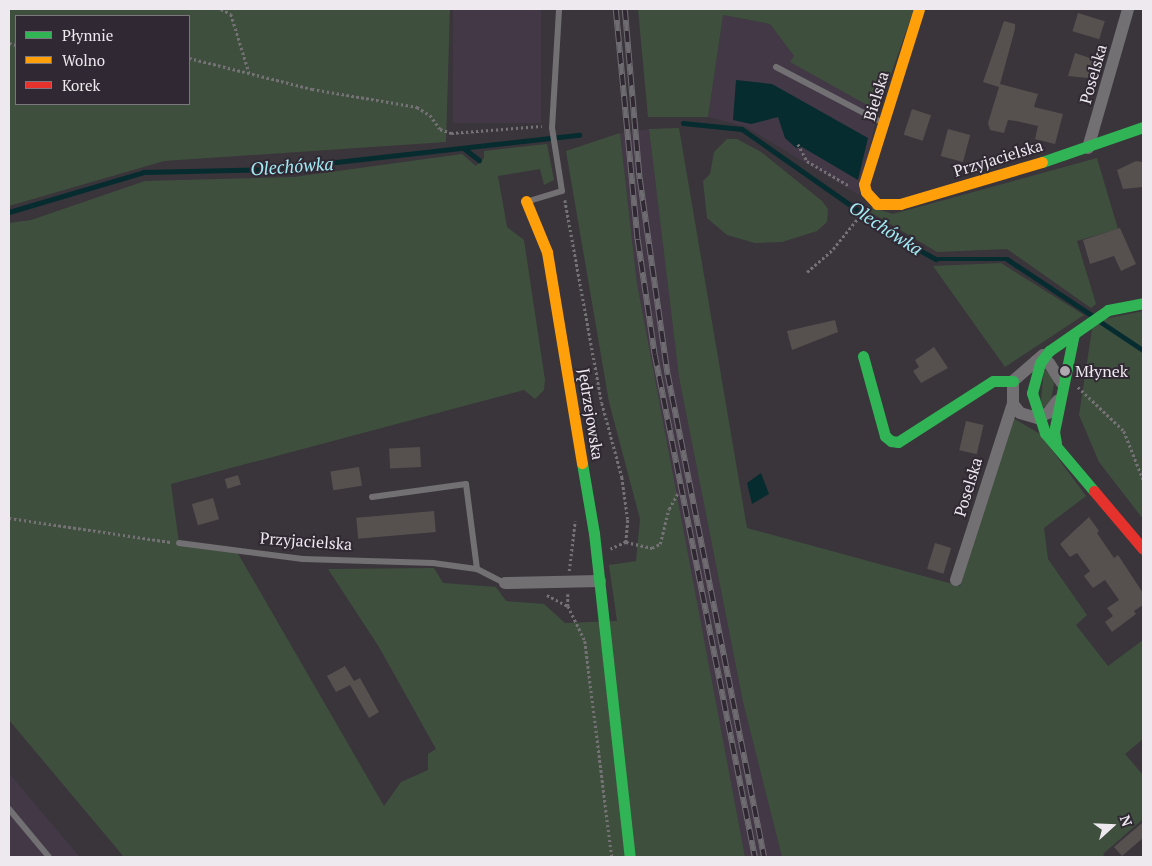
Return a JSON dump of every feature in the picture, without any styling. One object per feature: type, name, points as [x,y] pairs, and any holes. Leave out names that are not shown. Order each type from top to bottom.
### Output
[{"type":"street","name":"Bielska","points":[[866,192],[864,184],[919,9]]},
{"type":"street","name":"Poselska","points":[[1088,148],[1128,9]]},
{"type":"street","name":"Przyjacielska","points":[[866,192],[877,204],[896,205],[1088,148],[1143,127]]},
{"type":"street","name":"Jędrzejowska","points":[[526,201],[547,252],[597,553],[630,857]]},
{"type":"street","points":[[863,356],[885,436],[891,441],[898,442],[993,382],[1013,381],[1108,310],[1143,303]]},
{"type":"street","points":[[1056,443],[1062,383],[1074,334]]},
{"type":"street","points":[[1042,358],[1054,368],[1062,383]]},
{"type":"street","points":[[1042,358],[1032,393],[1037,418],[1143,549]]},
{"type":"street","name":"Poselska","points":[[956,580],[1012,404],[1013,381]]},
{"type":"street","points":[[1012,404],[1020,413],[1037,418],[1048,413],[1060,397]]},
{"type":"street","name":"Przyjacielska","points":[[504,583],[600,581]]},
{"type":"lane","points":[[558,9],[552,125],[562,187]]},
{"type":"lane","points":[[776,67],[884,124]]},
{"type":"lane","name":"Jędrzejowska","points":[[526,201],[556,196],[562,187]]},
{"type":"lane","points":[[372,497],[466,484],[477,569]]},
{"type":"lane","name":"Przyjacielska","points":[[179,543],[304,560],[433,563],[477,569],[504,583]]},
{"type":"lane","points":[[9,809],[49,857]]},
{"type":"path","points":[[222,9],[231,14],[248,72]]},
{"type":"path","points":[[190,58],[312,88],[418,107],[430,115],[440,129],[451,133],[552,125]]},
{"type":"path","points":[[798,144],[807,161],[866,192]]},
{"type":"path","points":[[562,187],[602,403],[622,477],[628,520],[626,542]]},
{"type":"path","points":[[807,272],[856,222]]},
{"type":"path","points":[[1062,383],[1085,391],[1120,425],[1143,479]]},
{"type":"path","points":[[597,553],[626,542],[652,548],[660,544],[669,509],[678,493]]},
{"type":"path","points":[[573,514],[568,606],[585,641],[612,857]]},
{"type":"path","points":[[9,518],[179,543]]},
{"type":"shaded area","points":[[453,9],[541,9],[541,123],[453,123]]},
{"type":"shaded area","points":[[723,15],[770,24],[794,56],[791,62],[878,111],[859,195],[746,127],[708,117]]},
{"type":"shaded area","points":[[649,129],[679,377],[743,702],[782,857],[745,857],[662,424],[637,284],[620,133]]},
{"type":"shaded area","points":[[9,773],[80,857],[9,857]]},
{"type":"green space","points":[[9,9],[450,9],[446,142],[164,161],[9,206]]},
{"type":"green space","points":[[638,9],[914,9],[878,111],[790,62],[794,56],[770,24],[723,15],[708,117],[648,117]]},
{"type":"green space","points":[[679,128],[747,528],[960,586],[1013,418],[1040,434],[1086,496],[1044,528],[1048,559],[1087,615],[1076,625],[1108,666],[1143,640],[1143,739],[1125,754],[1143,775],[1143,819],[1103,854],[1105,857],[782,857],[743,702],[679,377],[649,129]]},
{"type":"green space","points":[[620,133],[637,284],[745,857],[124,857],[9,720],[9,223],[31,220],[145,181],[294,177],[462,154],[476,166],[484,158],[484,151],[547,144],[554,180],[544,185],[540,169],[498,176],[507,227],[524,240],[545,380],[544,390],[535,399],[524,390],[171,484],[179,543],[237,552],[384,806],[401,782],[428,770],[428,754],[436,749],[379,647],[328,569],[434,568],[443,583],[496,587],[506,601],[544,604],[565,623],[617,621],[609,565],[636,561],[640,519],[609,402],[566,151]]},
{"type":"green space","points":[[727,139],[737,139],[761,152],[822,201],[828,209],[827,222],[817,231],[782,242],[755,243],[727,235],[707,218],[703,181],[710,174],[714,152]]},
{"type":"green space","points":[[1097,158],[1118,229],[1077,241],[1096,304],[1091,308],[1007,249],[937,252],[865,209],[868,206],[893,214]]},
{"type":"green space","points":[[1001,263],[1084,315],[1005,367],[933,266]]},
{"type":"green space","points":[[1143,311],[1143,519],[1099,462],[1079,415],[1092,329],[1105,319]]},
{"type":"green space","points":[[1044,369],[1055,378],[1051,401],[1040,411]]},
{"type":"water","points":[[736,80],[772,84],[868,138],[858,180],[802,147],[796,148],[785,138],[778,117],[751,124],[733,120]]},
{"type":"water","points":[[761,473],[769,494],[752,504],[747,483]]},
{"type":"building","points":[[1078,13],[1105,21],[1099,39],[1072,31]]},
{"type":"building","points":[[1004,21],[1015,24],[1015,29],[1000,84],[1038,94],[1034,107],[1063,114],[1055,144],[1035,139],[1038,126],[1016,121],[1008,120],[1004,133],[990,130],[988,123],[999,87],[983,82]]},
{"type":"building","points":[[1075,53],[1093,59],[1088,78],[1068,76]]},
{"type":"building","points":[[912,109],[931,115],[923,141],[904,135]]},
{"type":"building","points":[[948,129],[970,135],[963,162],[941,156]]},
{"type":"building","points":[[1136,161],[1143,162],[1143,187],[1123,189],[1117,170]]},
{"type":"building","points":[[1120,228],[1136,264],[1121,271],[1114,256],[1090,264],[1083,240]]},
{"type":"building","points":[[835,320],[838,332],[792,350],[787,331]]},
{"type":"building","points":[[934,347],[948,368],[921,383],[913,371],[919,367],[915,360]]},
{"type":"building","points":[[966,421],[984,425],[977,454],[959,450]]},
{"type":"building","points":[[420,447],[421,467],[390,469],[389,449]]},
{"type":"building","points":[[359,467],[362,486],[333,490],[330,472]]},
{"type":"building","points":[[238,475],[241,485],[228,489],[225,479]]},
{"type":"building","points":[[213,498],[219,519],[198,525],[192,504]]},
{"type":"building","points":[[434,511],[436,532],[358,539],[356,518]]},
{"type":"building","points":[[1089,517],[1114,558],[1118,555],[1143,593],[1143,605],[1134,611],[1136,614],[1112,632],[1105,622],[1113,616],[1107,608],[1119,600],[1105,580],[1093,588],[1084,576],[1090,571],[1077,553],[1070,557],[1060,544]]},
{"type":"building","points":[[935,543],[951,548],[943,574],[927,569]]},
{"type":"building","points":[[345,666],[354,681],[360,678],[379,712],[369,718],[350,685],[336,692],[327,676]]},
{"type":"building","points":[[1143,822],[1143,838],[1122,856],[1114,847]]},
{"type":"waterway","name":"Olechówka","points":[[683,123],[742,129],[899,239],[936,259],[1007,259],[1093,316]]},
{"type":"waterway","name":"Olechówka","points":[[9,212],[144,172],[274,169],[579,135]]},
{"type":"waterway","points":[[465,149],[479,160]]},
{"type":"waterway","name":"Olechówka","points":[[1101,322],[1143,350]]},
{"type":"railway","points":[[616,9],[638,240],[655,355],[755,857]]},
{"type":"railway","points":[[625,9],[640,179],[668,375],[764,857]]},
{"type":"traffic: fast","points":[[1042,162],[1143,127]]},
{"type":"traffic: fast","points":[[1094,491],[1045,433],[1032,393],[1040,363],[1049,351],[1108,310],[1143,303]]},
{"type":"traffic: fast","points":[[1056,443],[1054,432],[1074,334]]},
{"type":"traffic: fast","points":[[863,356],[885,436],[891,441],[898,442],[993,381],[1013,381]]},
{"type":"traffic: fast","points":[[582,463],[594,533],[630,857]]},
{"type":"traffic: slow","points":[[919,9],[864,184],[866,192],[877,204],[900,204],[1042,162]]},
{"type":"traffic: slow","points":[[526,201],[547,252],[582,463]]},
{"type":"traffic: jam","points":[[1094,491],[1143,549]]},
{"type":"place","name":"Młynek","points":[[1065,371]]}]
